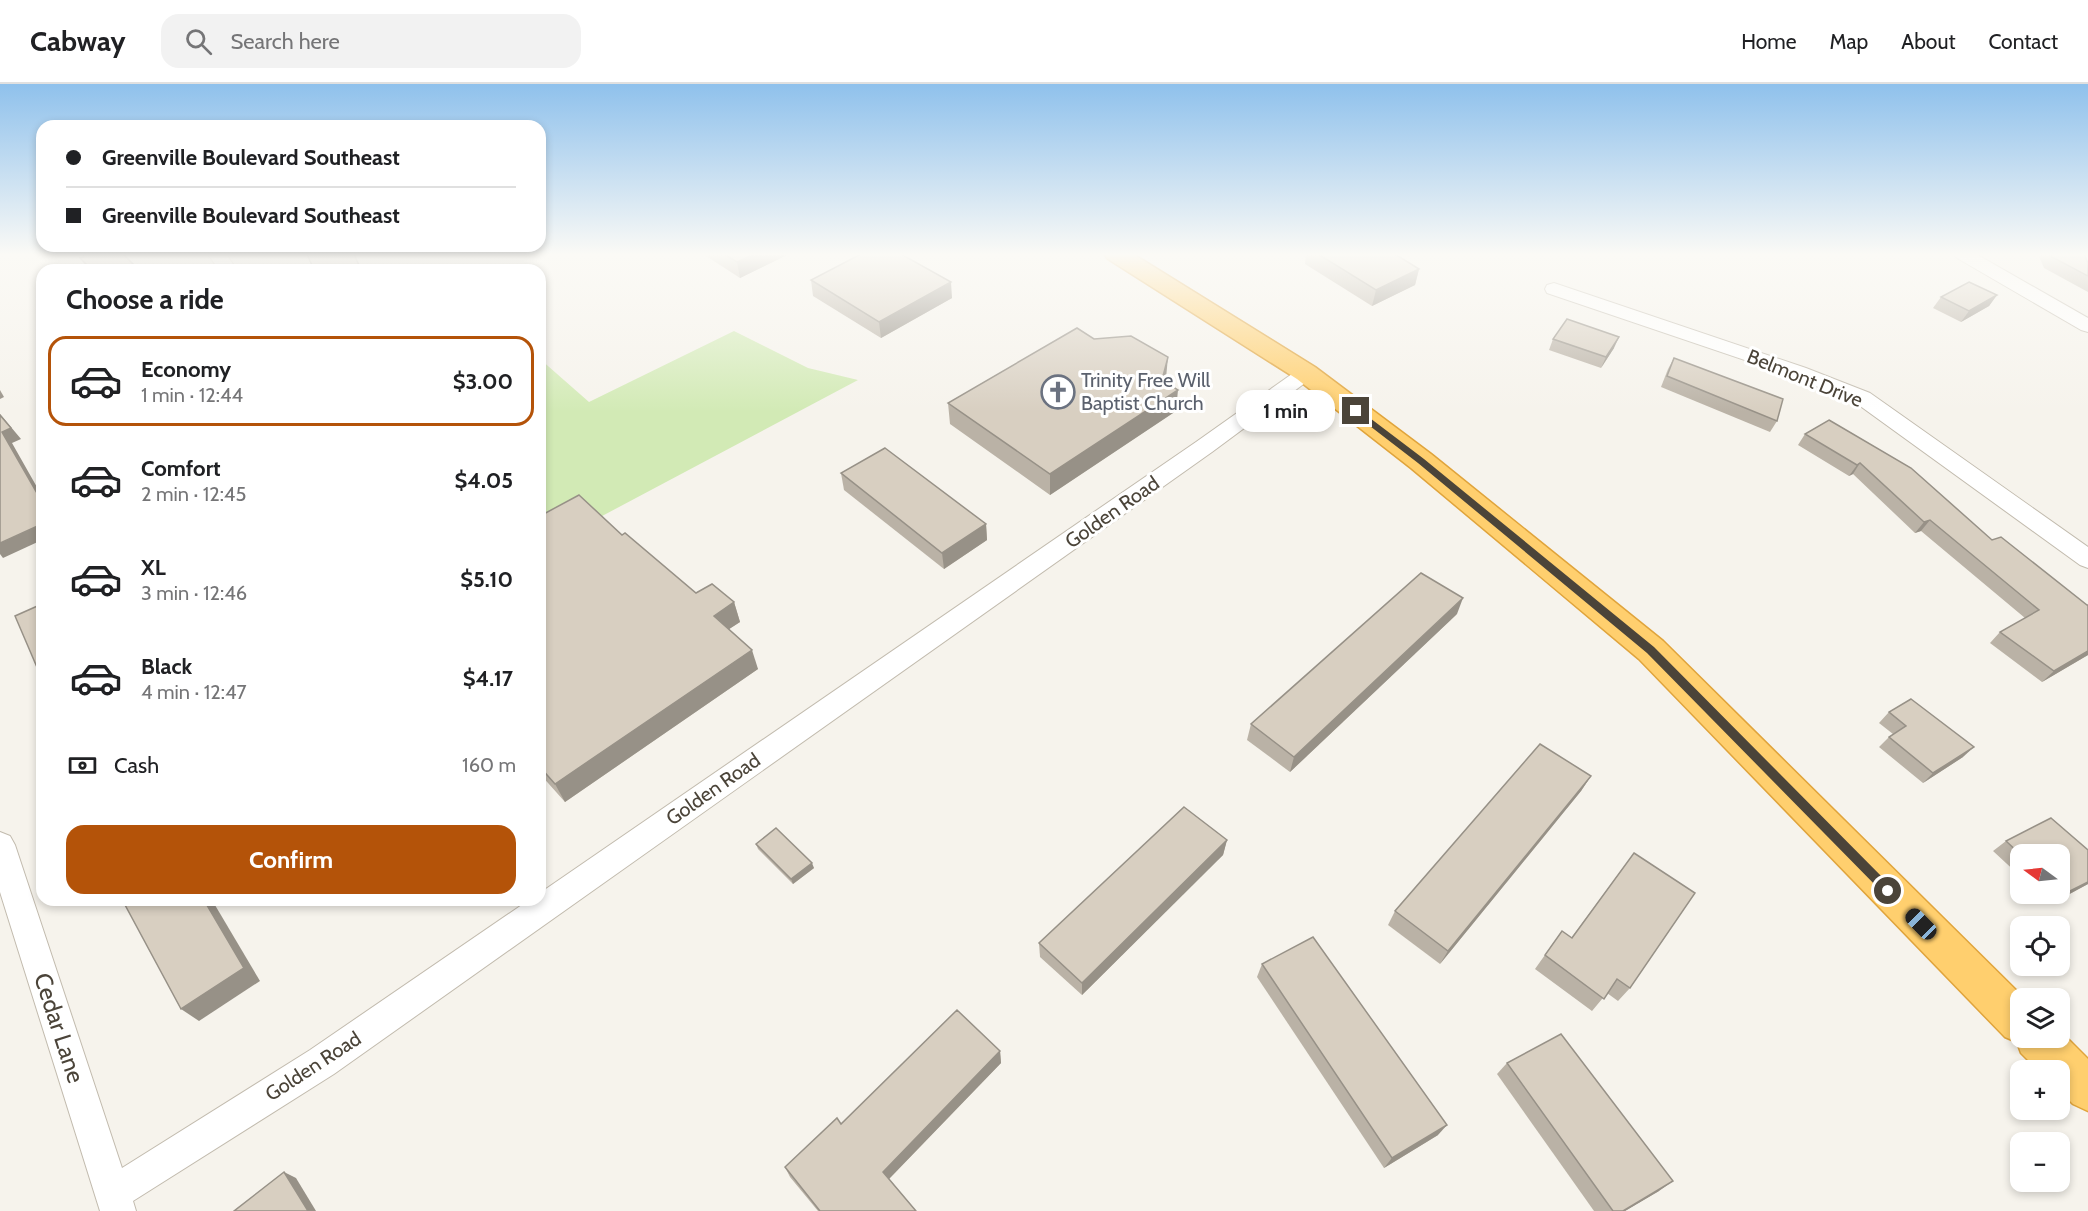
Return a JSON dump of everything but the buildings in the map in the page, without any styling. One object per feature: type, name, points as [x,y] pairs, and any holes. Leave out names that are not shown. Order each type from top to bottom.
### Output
[{"type":"highway","points":[[1200,307],[1306,373],[1421,461],[1651,650],[2010,1013]]},
{"type":"highway","points":[[2046,1048],[2088,1089]]},
{"type":"street","name":"Belmont Drive","points":[[1606,307],[1799,372],[1863,398],[2088,559]]},
{"type":"street","points":[[2054,307],[2088,326]]},
{"type":"street","name":"Golden Road","points":[[115,1202],[322,1062],[1195,454],[1306,373]]},
{"type":"street","name":"Cedar Lane","points":[[0,845],[115,1202]]},
{"type":"green space","points":[[734,331],[808,368],[858,380],[546,546],[546,364],[589,402]]},
{"type":"place","name":"Trinity Free Will Baptist Church","points":[[1058,392]]},
{"type":"route","points":[[1356,411],[1421,461],[1651,650],[1888,891]]}]
